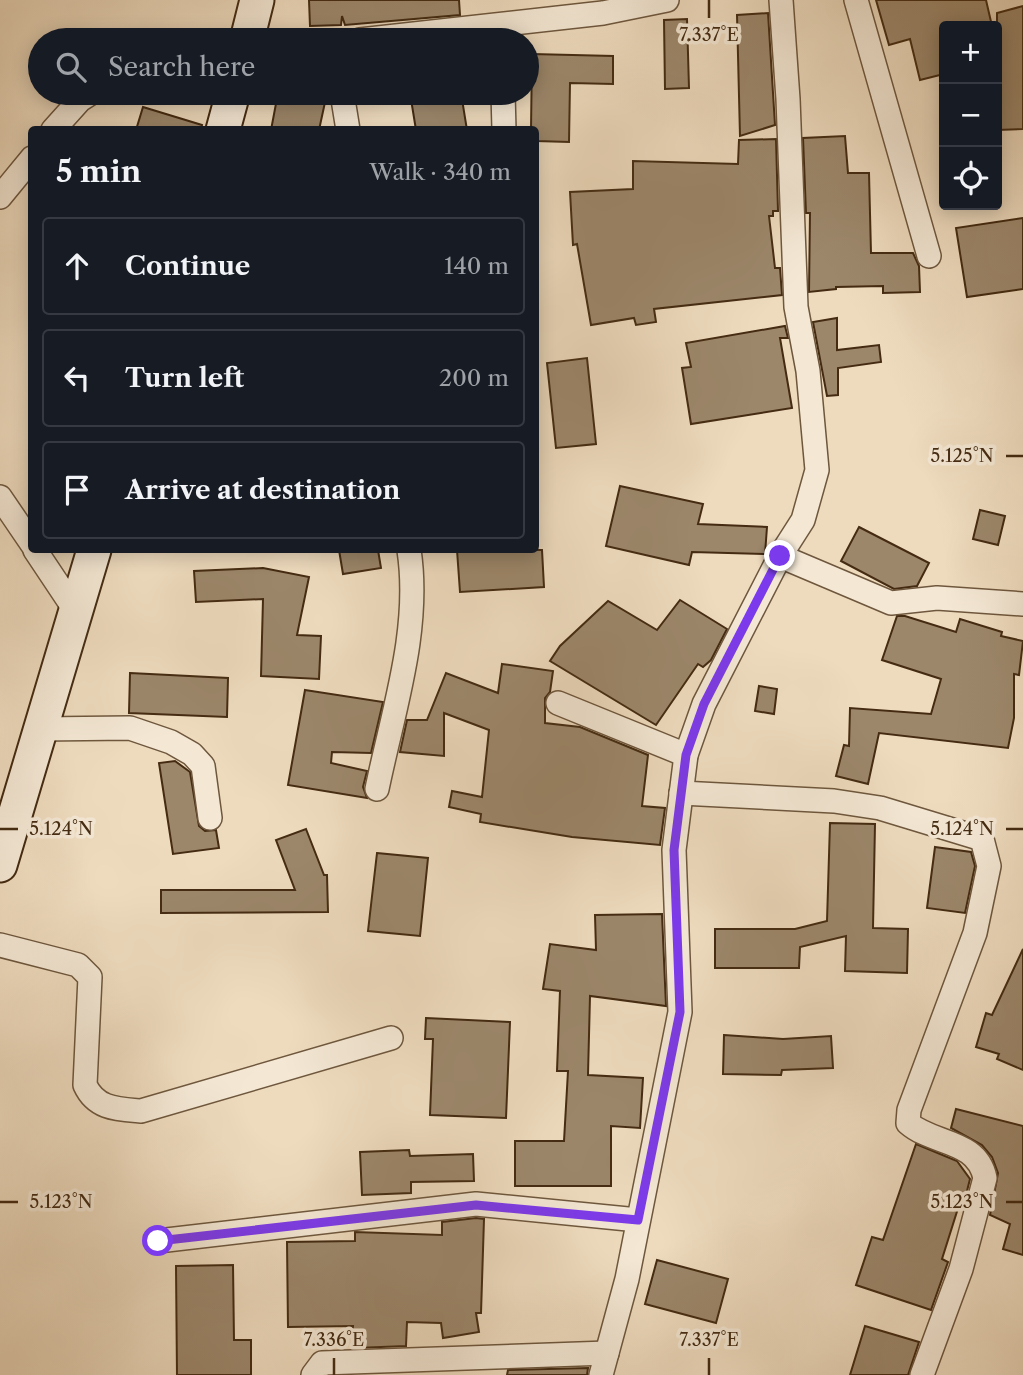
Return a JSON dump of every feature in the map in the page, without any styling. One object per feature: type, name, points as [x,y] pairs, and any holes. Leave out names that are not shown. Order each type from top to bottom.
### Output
[{"type":"main road","points":[[250,28],[257,0]]},
{"type":"main road","points":[[224,126],[230,105]]},
{"type":"main road","points":[[0,865],[93,553]]},
{"type":"street","points":[[524,28],[603,13],[624,4],[667,0]]},
{"type":"street","points":[[313,1375],[322,1363],[604,1364],[638,1220],[680,1012],[674,850],[686,755],[704,704],[780,556],[803,520],[817,470],[808,371],[796,307],[788,99],[781,0]]},
{"type":"street","points":[[856,0],[929,256]]},
{"type":"street","points":[[57,126],[76,105]]},
{"type":"street","points":[[344,105],[347,126]]},
{"type":"street","points":[[503,105],[504,126]]},
{"type":"street","points":[[0,197],[28,163]]},
{"type":"street","points":[[0,497],[28,538]]},
{"type":"street","points":[[37,553],[75,610]]},
{"type":"street","points":[[377,789],[411,625],[414,603],[409,553]]},
{"type":"street","points":[[780,556],[891,603],[937,598],[1023,604]]},
{"type":"street","points":[[558,703],[686,755]]},
{"type":"street","points":[[40,729],[130,728],[153,734],[192,754],[203,766],[210,818]]},
{"type":"street","points":[[681,793],[834,801],[880,808],[982,839],[985,845],[989,866],[975,933],[909,1110],[908,1123],[916,1130],[966,1149],[982,1165],[985,1178],[961,1269],[922,1375]]},
{"type":"street","points":[[0,945],[78,965],[90,977],[85,1085],[91,1098],[112,1109],[141,1111],[391,1038]]},
{"type":"street","points":[[158,1241],[476,1205],[638,1220]]},
{"type":"building","points":[[309,0],[459,0],[460,15],[345,25],[342,16],[341,25],[310,26]]},
{"type":"building","points":[[876,0],[986,0],[991,21],[939,21],[939,75],[920,80],[910,39],[889,45]]},
{"type":"building","points":[[1023,6],[1023,129],[1002,130],[1002,21],[997,21],[997,13]]},
{"type":"building","points":[[768,13],[775,125],[740,136],[737,15]]},
{"type":"building","points":[[687,19],[689,88],[665,89],[664,20]]},
{"type":"building","points":[[539,54],[613,56],[613,84],[570,83],[569,142],[539,141],[539,126],[531,126],[531,105],[539,105]]},
{"type":"building","points":[[276,105],[324,105],[320,126],[272,126]]},
{"type":"building","points":[[412,105],[463,105],[466,126],[415,126]]},
{"type":"building","points":[[143,107],[202,125],[202,126],[137,126]]},
{"type":"building","points":[[845,136],[848,173],[869,173],[871,253],[913,253],[919,266],[920,292],[883,293],[883,286],[836,287],[809,292],[810,213],[806,213],[803,138]]},
{"type":"building","points":[[776,139],[778,211],[773,211],[773,216],[769,216],[775,268],[780,268],[782,295],[654,309],[656,322],[636,325],[634,318],[591,325],[577,244],[573,245],[570,192],[633,189],[633,161],[738,164],[739,140]]},
{"type":"building","points":[[1023,218],[1023,289],[967,297],[956,228]]},
{"type":"building","points":[[837,318],[837,350],[879,345],[881,362],[838,368],[838,395],[827,396],[813,322]]},
{"type":"building","points":[[785,326],[788,338],[780,338],[792,408],[691,424],[682,368],[691,367],[686,343]]},
{"type":"building","points":[[587,358],[596,444],[556,448],[547,363]]},
{"type":"building","points":[[620,486],[703,504],[698,524],[767,527],[765,554],[692,552],[689,565],[606,546]]},
{"type":"building","points":[[980,510],[1005,516],[998,545],[973,539]]},
{"type":"building","points":[[859,527],[929,563],[917,586],[894,589],[841,561]]},
{"type":"building","points":[[539,550],[542,550],[544,587],[460,592],[457,553],[539,553]]},
{"type":"building","points":[[340,553],[378,553],[381,568],[343,574]]},
{"type":"building","points":[[263,568],[309,577],[297,635],[321,636],[319,679],[261,676],[263,599],[196,602],[194,571]]},
{"type":"building","points":[[680,600],[727,629],[711,660],[703,667],[698,664],[656,725],[550,661],[560,646],[608,601],[657,630]]},
{"type":"building","points":[[897,616],[956,632],[960,619],[1002,632],[1001,636],[1023,641],[1019,675],[1014,674],[1014,718],[1008,748],[879,733],[868,784],[836,776],[844,745],[849,746],[850,708],[931,714],[941,679],[882,660]]},
{"type":"building","points":[[502,664],[553,671],[550,692],[545,698],[545,723],[580,727],[648,755],[642,806],[665,808],[660,845],[572,837],[480,822],[481,814],[449,807],[452,791],[482,797],[489,730],[444,713],[444,756],[400,752],[407,720],[427,720],[446,673],[498,693]]},
{"type":"building","points":[[130,673],[228,678],[227,717],[129,713]]},
{"type":"building","points":[[759,686],[777,689],[774,714],[755,711]]},
{"type":"building","points":[[305,690],[383,702],[371,753],[332,752],[331,763],[367,771],[363,787],[367,798],[288,785]]},
{"type":"building","points":[[175,761],[190,772],[199,826],[205,831],[216,830],[219,848],[173,854],[159,763]]},
{"type":"building","points":[[830,823],[875,824],[873,928],[908,929],[907,973],[845,971],[846,936],[800,947],[799,968],[715,968],[715,929],[795,929],[827,921]]},
{"type":"building","points":[[306,829],[324,875],[327,875],[328,912],[161,913],[161,890],[295,890],[276,840]]},
{"type":"building","points":[[935,847],[971,852],[975,866],[965,913],[927,908]]},
{"type":"building","points":[[377,853],[428,858],[420,936],[368,931]]},
{"type":"building","points":[[662,914],[666,1006],[590,996],[588,1075],[643,1078],[640,1128],[611,1126],[611,1186],[515,1186],[515,1141],[564,1141],[568,1071],[557,1071],[560,991],[543,989],[550,944],[596,950],[595,915]]},
{"type":"building","points":[[1023,949],[1023,1070],[997,1059],[999,1054],[976,1047],[986,1013],[992,1015]]},
{"type":"building","points":[[426,1018],[510,1022],[506,1118],[430,1115],[433,1039],[425,1039]]},
{"type":"building","points":[[724,1035],[783,1039],[831,1036],[833,1068],[782,1070],[781,1075],[723,1074]]},
{"type":"building","points":[[956,1109],[1023,1126],[1023,1255],[1003,1249],[1010,1224],[990,1215],[998,1173],[992,1157],[982,1145],[951,1128]]},
{"type":"building","points":[[916,1144],[957,1161],[970,1179],[964,1203],[960,1202],[942,1259],[948,1262],[931,1310],[856,1285],[872,1237],[883,1240]]},
{"type":"building","points":[[409,1150],[410,1156],[473,1154],[474,1181],[411,1182],[411,1193],[362,1195],[360,1152]]},
{"type":"building","points":[[484,1219],[481,1313],[476,1313],[479,1332],[443,1338],[441,1323],[407,1322],[406,1346],[356,1348],[359,1334],[352,1334],[353,1326],[288,1327],[287,1242],[355,1241],[355,1232],[442,1235],[442,1222]]},
{"type":"building","points":[[657,1260],[728,1279],[716,1323],[645,1304]]},
{"type":"building","points":[[233,1265],[234,1340],[251,1340],[251,1375],[177,1375],[176,1266]]},
{"type":"building","points":[[865,1326],[919,1342],[908,1375],[850,1375]]},
{"type":"building","points":[[588,1368],[587,1375],[507,1375],[508,1370]]},
{"type":"route","points":[[158,1241],[464,1205],[638,1220],[680,1012],[674,850],[686,755],[704,704],[780,556]]}]
